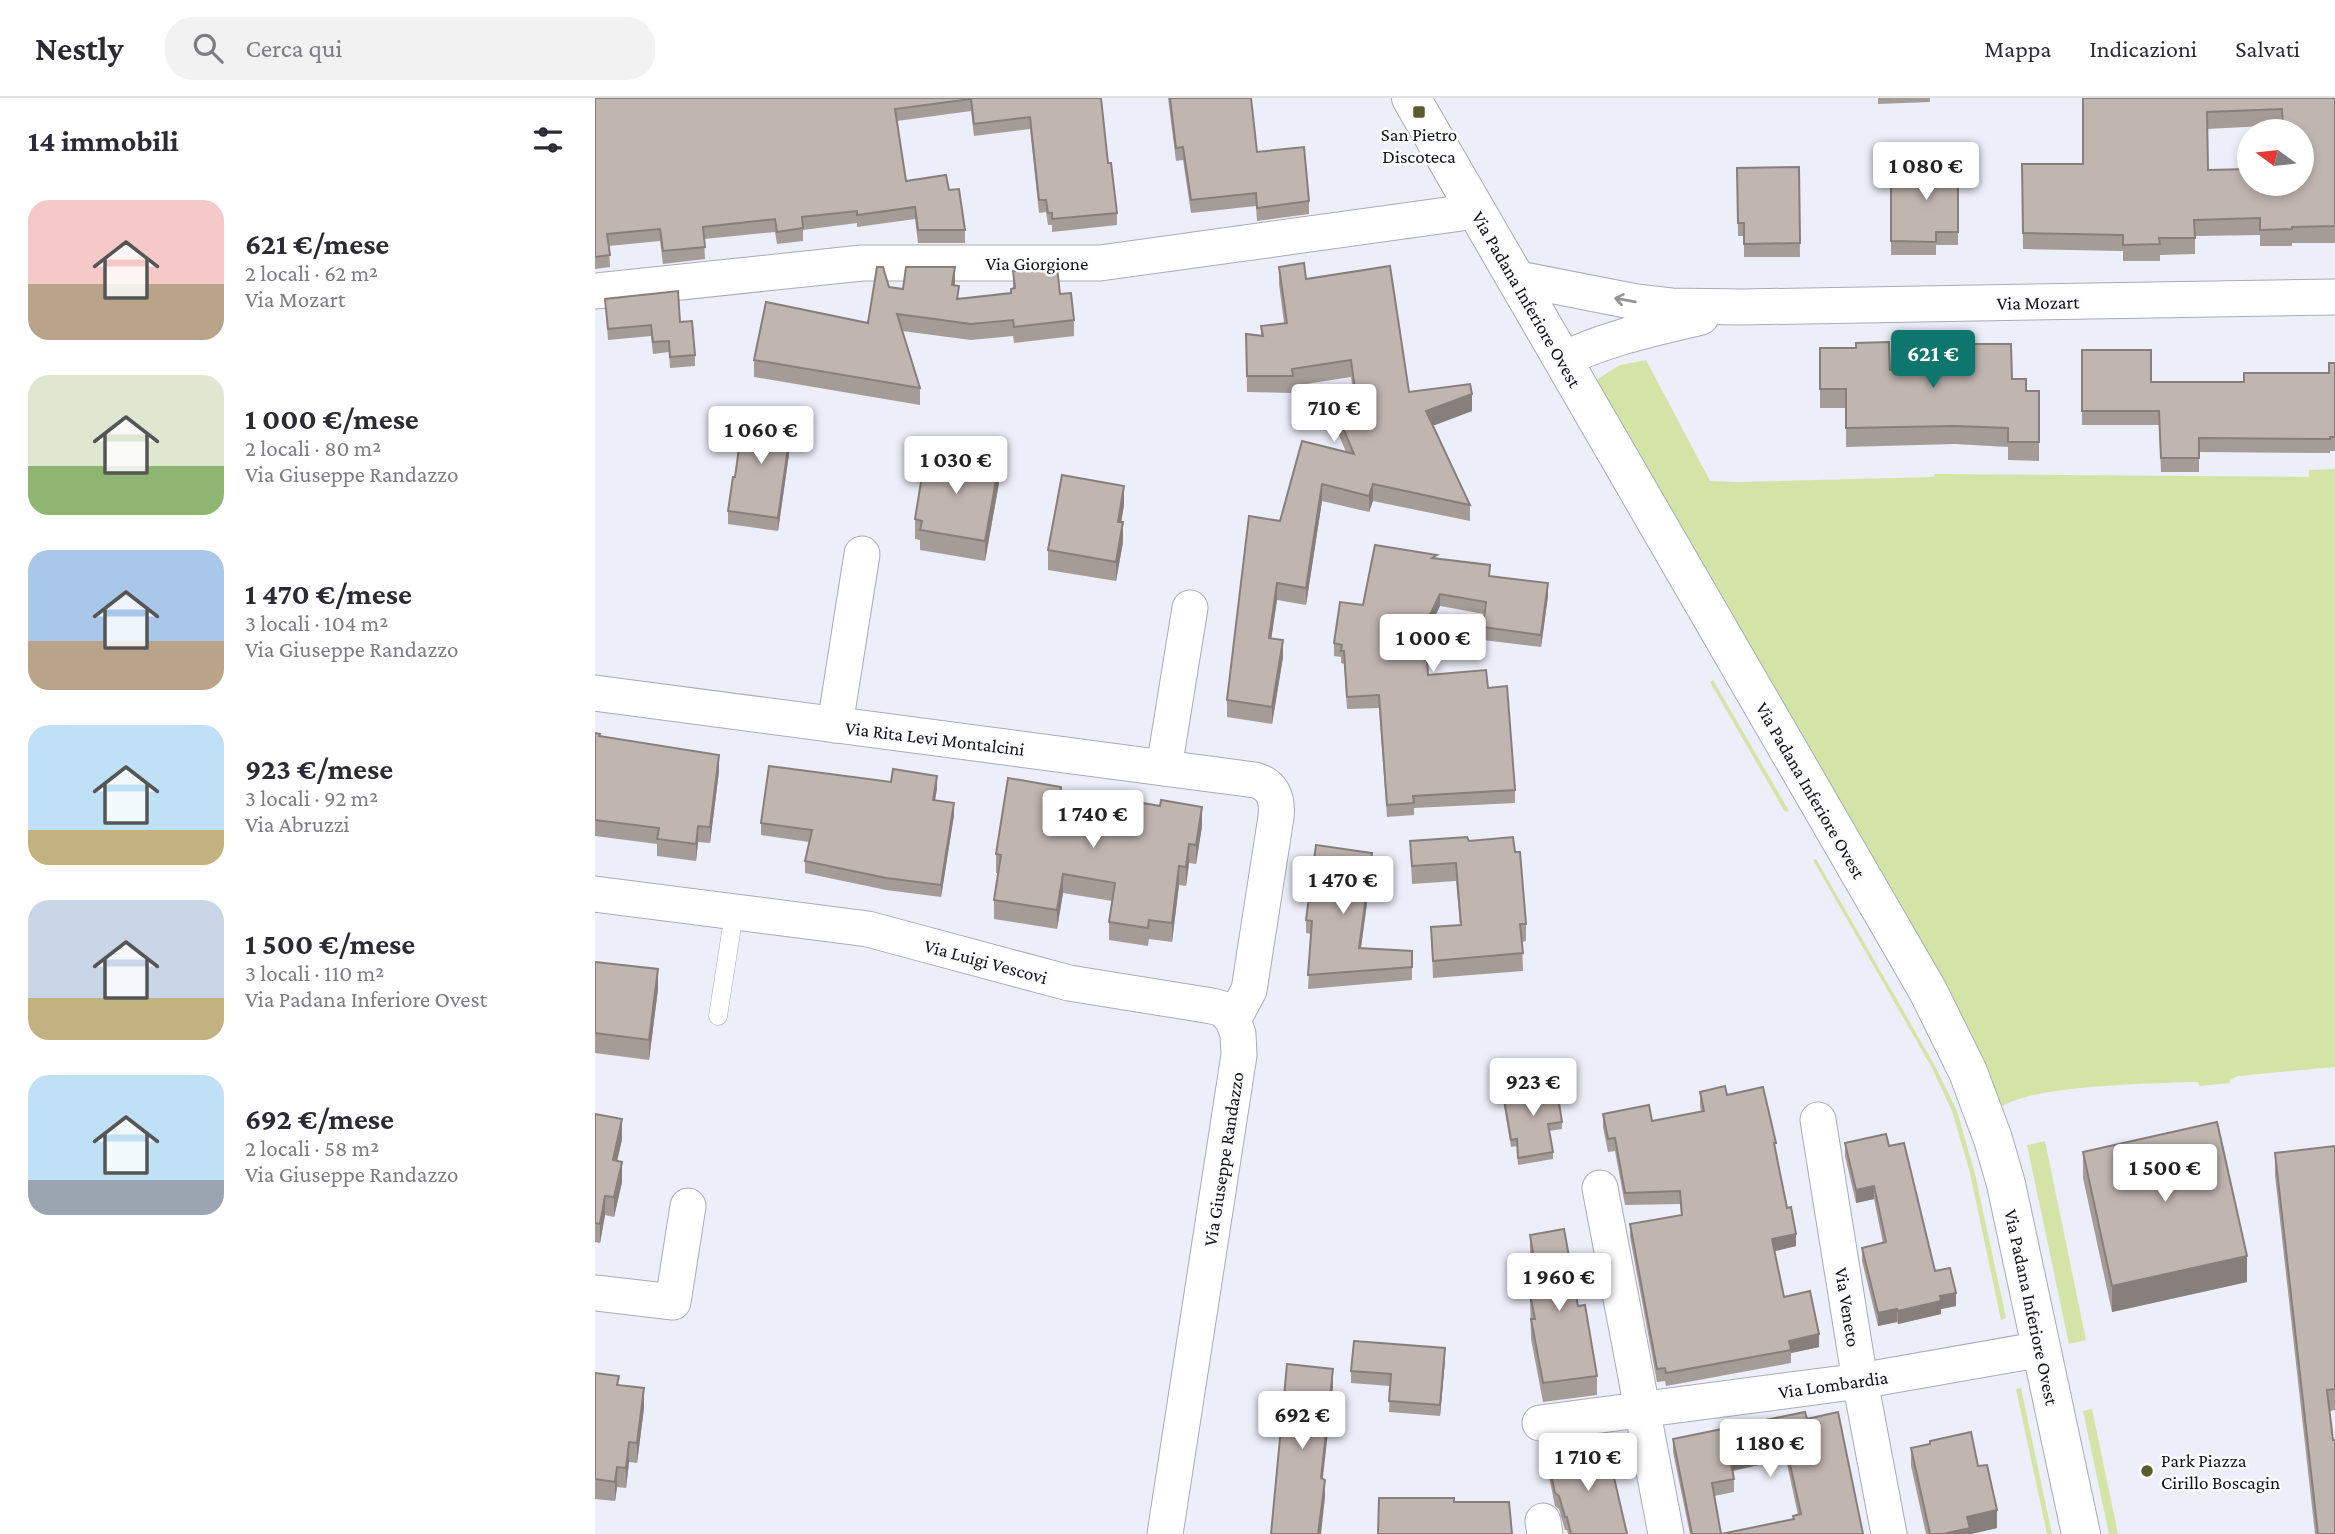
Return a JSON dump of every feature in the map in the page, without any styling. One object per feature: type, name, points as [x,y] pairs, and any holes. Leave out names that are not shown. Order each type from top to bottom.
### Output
[{"type":"street","name":"Via Padana Inferiore Ovest","points":[[1411,98],[1951,1034],[1993,1139],[2017,1231],[2081,1534]]},
{"type":"street","name":"Via Giorgione","points":[[595,291],[862,263],[1100,263],[1476,211]]},
{"type":"street","name":"Via Mozart","points":[[1514,278],[1636,302],[1671,306],[2335,297]]},
{"type":"street","name":"Via Mozart","points":[[1562,360],[1612,339],[1742,307]]},
{"type":"street","points":[[835,725],[862,554]]},
{"type":"street","points":[[1164,768],[1190,608]]},
{"type":"street","name":"Via Rita Levi Montalcini","points":[[595,693],[1265,783],[1272,790],[1277,806],[1249,990],[1233,1020]]},
{"type":"street","name":"Via Luigi Vescovi","points":[[595,894],[868,929],[1069,983],[1212,1006],[1223,1009],[1233,1020]]},
{"type":"street","name":"Via Giuseppe Randazzo","points":[[1165,1534],[1239,1055],[1238,1034],[1233,1020]]},
{"type":"street","name":"Via Veneto","points":[[1818,1120],[1860,1381],[1889,1534]]},
{"type":"street","points":[[1600,1188],[1667,1534]]},
{"type":"street","points":[[595,1293],[673,1302],[688,1206]]},
{"type":"street","name":"Via Lombardia","points":[[1540,1423],[1860,1381],[2042,1349]]},
{"type":"lane","points":[[718,1016],[734,913]]},
{"type":"green space","points":[[1646,360],[1710,481],[1933,477],[1935,474],[2309,477],[2309,470],[2335,469],[2335,1067],[2238,1076],[2230,1080],[2230,1083],[2199,1086],[2198,1082],[2189,1082],[2093,1087],[2040,1094],[2003,1106],[1995,1102],[1596,380],[1620,365]]},
{"type":"green space","points":[[1713,680],[1789,811],[1785,812],[1710,682]]},
{"type":"green space","points":[[1816,859],[1935,1066],[1957,1111],[1975,1174],[2006,1318],[2001,1320],[1970,1173],[1952,1111],[1932,1068],[1813,860]]},
{"type":"green space","points":[[2045,1141],[2086,1340],[2069,1344],[2027,1145]]},
{"type":"green space","points":[[2021,1388],[2052,1534],[2047,1534],[2016,1389]]},
{"type":"green space","points":[[2092,1409],[2118,1534],[2109,1534],[2083,1411]]},
{"type":"building","points":[[595,98],[1101,98],[1117,213],[1052,219],[1046,200],[1039,200],[1030,117],[974,124],[971,99],[895,109],[906,181],[946,175],[949,190],[959,189],[965,230],[918,230],[915,207],[857,215],[857,211],[802,217],[803,228],[777,232],[775,219],[703,227],[705,247],[663,251],[660,229],[607,234],[610,255],[595,257]]},
{"type":"building","points":[[1170,98],[1251,98],[1257,152],[1304,147],[1309,201],[1257,208],[1256,193],[1191,200],[1183,147],[1176,148]]},
{"type":"building","points":[[2083,98],[2335,98],[2335,226],[2260,230],[2260,218],[2194,220],[2195,238],[2159,238],[2160,244],[2123,245],[2123,235],[2023,233],[2022,164],[2083,164]]},
{"type":"building","points":[[1913,160],[1958,160],[1958,232],[1936,232],[1936,242],[1891,241],[1891,183],[1912,183]]},
{"type":"building","points":[[1799,167],[1800,243],[1744,244],[1744,223],[1738,223],[1737,168]]},
{"type":"building","points":[[1304,263],[1306,279],[1390,266],[1409,392],[1470,384],[1472,394],[1426,411],[1470,505],[1373,484],[1369,496],[1322,484],[1306,588],[1277,583],[1269,638],[1283,640],[1272,707],[1227,700],[1249,516],[1280,521],[1302,441],[1354,454],[1338,416],[1358,412],[1351,360],[1292,369],[1293,376],[1247,376],[1246,334],[1263,336],[1261,326],[1287,323],[1279,267]]},
{"type":"building","points":[[877,267],[883,267],[889,287],[903,289],[906,267],[955,267],[952,285],[959,286],[957,299],[1011,293],[1011,289],[1015,288],[1013,271],[1057,267],[1060,294],[1071,293],[1074,320],[1014,327],[1013,320],[971,324],[897,314],[920,388],[754,360],[766,302],[868,323]]},
{"type":"building","points":[[678,291],[680,322],[692,321],[695,355],[670,357],[669,341],[653,342],[651,325],[608,329],[605,299]]},
{"type":"building","points":[[1889,342],[1890,370],[1952,368],[1952,344],[2011,344],[2012,379],[2026,379],[2026,391],[2039,391],[2039,442],[2008,442],[2008,428],[1846,428],[1846,389],[1820,389],[1820,348],[1856,348],[1856,343]]},
{"type":"building","points":[[2082,350],[2151,350],[2151,382],[2244,382],[2244,373],[2329,373],[2329,363],[2335,363],[2335,437],[2199,438],[2199,458],[2161,458],[2159,411],[2082,411]]},
{"type":"building","points":[[744,413],[792,420],[778,518],[728,511]]},
{"type":"building","points":[[926,451],[999,464],[985,541],[920,530],[922,521],[915,519]]},
{"type":"building","points":[[1062,475],[1124,486],[1118,522],[1123,522],[1116,562],[1048,550]]},
{"type":"building","points":[[1375,545],[1437,555],[1432,558],[1490,565],[1489,576],[1548,583],[1541,635],[1483,627],[1486,602],[1440,594],[1425,625],[1428,675],[1486,670],[1488,688],[1507,686],[1515,790],[1413,796],[1414,803],[1387,805],[1379,695],[1347,697],[1344,651],[1341,651],[1342,645],[1334,643],[1340,602],[1363,605]]},
{"type":"building","points":[[595,733],[600,734],[599,736],[719,755],[710,827],[698,826],[696,844],[657,839],[659,828],[595,820]]},
{"type":"building","points":[[769,766],[891,782],[893,769],[937,776],[933,800],[954,803],[941,885],[886,878],[805,861],[812,830],[761,823]]},
{"type":"building","points":[[1008,778],[1061,787],[1060,795],[1130,806],[1131,801],[1160,806],[1161,800],[1202,807],[1196,845],[1189,844],[1186,867],[1179,866],[1172,923],[1149,920],[1148,928],[1109,922],[1115,883],[1063,874],[1057,910],[994,900],[1001,855],[996,854]]},
{"type":"building","points":[[1467,837],[1469,841],[1513,837],[1515,852],[1520,852],[1526,924],[1520,924],[1523,953],[1433,961],[1431,927],[1461,925],[1456,863],[1412,866],[1410,841]]},
{"type":"building","points":[[1316,845],[1372,853],[1359,948],[1412,951],[1412,967],[1308,975],[1312,921],[1306,920]]},
{"type":"building","points":[[595,962],[658,969],[649,1040],[595,1033]]},
{"type":"building","points":[[1556,1084],[1562,1122],[1548,1124],[1553,1152],[1518,1158],[1517,1139],[1511,1140],[1503,1093]]},
{"type":"building","points":[[1725,1086],[1727,1095],[1763,1087],[1787,1208],[1791,1207],[1796,1234],[1772,1239],[1784,1297],[1810,1291],[1819,1334],[1789,1341],[1791,1350],[1666,1373],[1665,1368],[1657,1369],[1630,1224],[1682,1215],[1680,1191],[1625,1193],[1615,1138],[1608,1139],[1603,1114],[1649,1105],[1652,1121],[1704,1111],[1700,1092]]},
{"type":"building","points":[[595,1114],[622,1119],[613,1160],[622,1162],[614,1197],[605,1196],[600,1224],[595,1223]]},
{"type":"building","points":[[2217,1122],[2247,1256],[2112,1286],[2083,1152]]},
{"type":"building","points":[[1886,1134],[1889,1146],[1904,1143],[1935,1271],[1950,1268],[1956,1293],[1940,1296],[1941,1301],[1878,1313],[1862,1248],[1886,1242],[1874,1186],[1856,1190],[1845,1143]]},
{"type":"building","points":[[2335,1146],[2335,1389],[2327,1390],[2335,1440],[2335,1534],[2318,1534],[2275,1153]]},
{"type":"building","points":[[1564,1229],[1578,1306],[1585,1305],[1597,1376],[1543,1383],[1531,1319],[1535,1319],[1530,1294],[1534,1293],[1531,1277],[1537,1274],[1528,1256],[1533,1253],[1530,1235]]},
{"type":"building","points":[[1354,1341],[1445,1348],[1440,1405],[1389,1401],[1391,1374],[1351,1371]]},
{"type":"building","points":[[1287,1364],[1333,1369],[1318,1534],[1271,1534]]},
{"type":"building","points":[[595,1373],[619,1376],[617,1385],[644,1388],[637,1443],[629,1442],[626,1468],[617,1467],[615,1482],[595,1479]]},
{"type":"building","points":[[1805,1412],[1807,1419],[1838,1412],[1863,1534],[1721,1534],[1692,1534],[1673,1439]],"holes":[[[1786,1446],[1801,1514],[1793,1516],[1794,1519],[1721,1534],[1712,1483],[1734,1479],[1730,1458]]]},
{"type":"building","points":[[1971,1432],[1978,1466],[1987,1465],[1997,1510],[1967,1517],[1970,1528],[1930,1534],[1911,1448]]},
{"type":"building","points":[[1607,1447],[1627,1534],[1571,1534],[1559,1496],[1555,1493],[1548,1460]]},
{"type":"building","points":[[1379,1498],[1454,1498],[1454,1502],[1509,1502],[1512,1534],[1378,1534]]},
{"type":"place","name":"San Pietro Discoteca","points":[[1419,112]]},
{"type":"place","name":"Park Piazza Cirillo Boscagin","points":[[2147,1471]]}]
